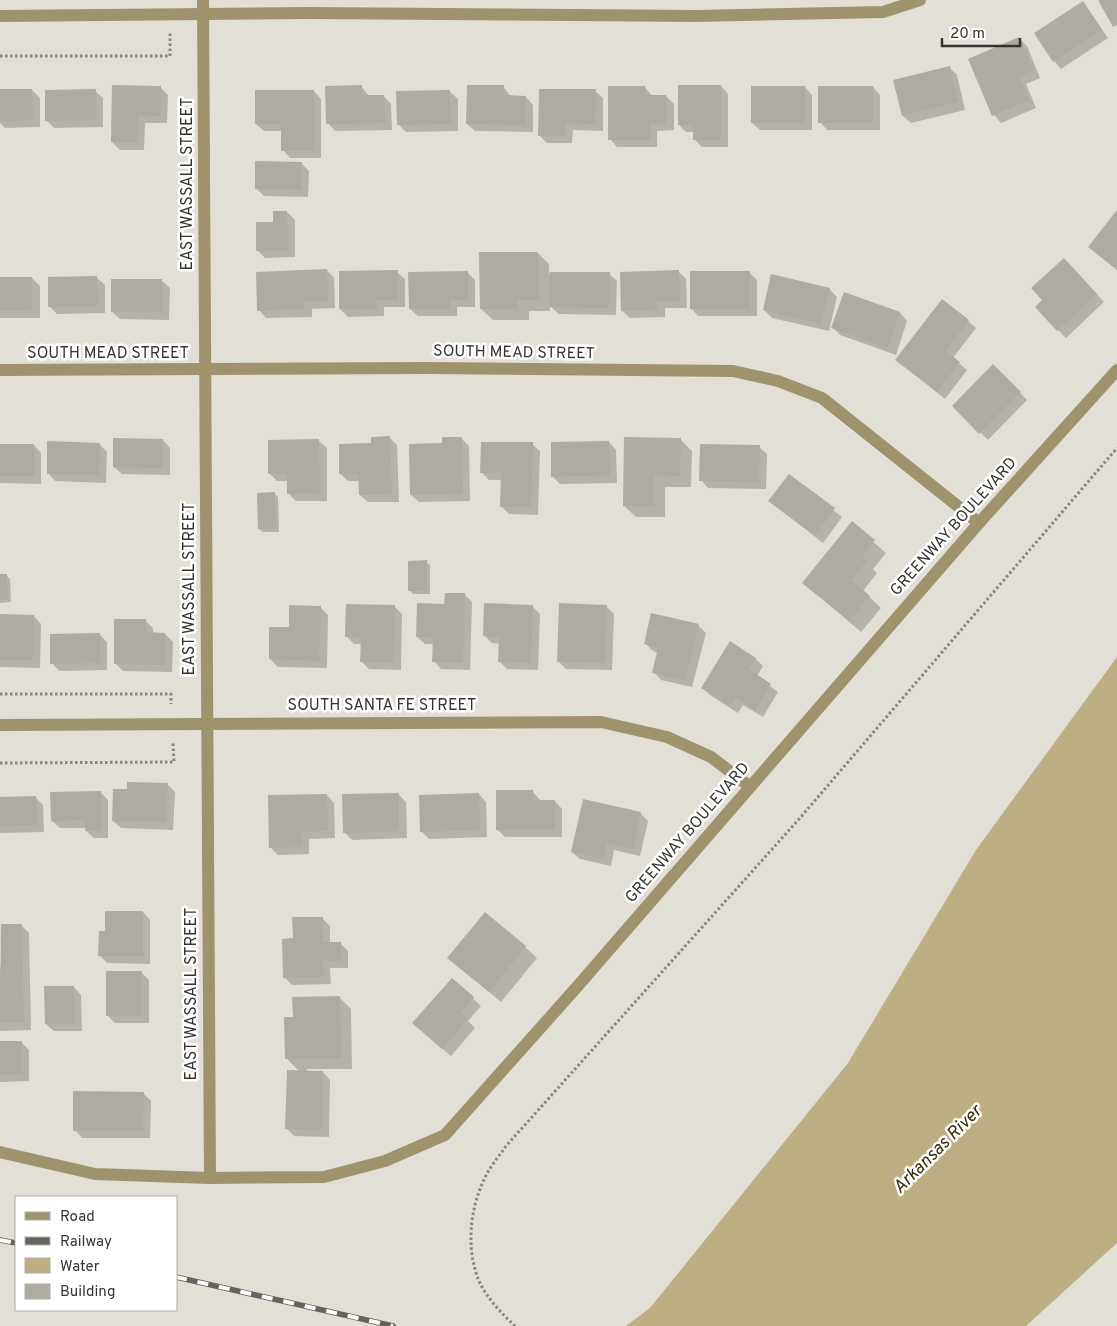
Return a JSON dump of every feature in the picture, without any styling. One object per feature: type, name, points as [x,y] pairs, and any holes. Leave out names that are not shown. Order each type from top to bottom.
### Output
[{"type":"street","name":"EAST WASSALL STREET","points":[[203,0],[210,1178]]},
{"type":"street","points":[[0,16],[203,14],[707,16],[883,12],[920,0]]},
{"type":"street","name":"SOUTH MEAD STREET","points":[[0,370],[427,368],[733,371],[778,381],[822,398],[979,523]]},
{"type":"street","name":"GREENWAY BOULEVARD","points":[[0,1152],[95,1174],[210,1178],[324,1177],[385,1161],[445,1135],[576,988],[749,786],[979,523],[1117,370]]},
{"type":"street","name":"SOUTH SANTA FE STREET","points":[[0,725],[600,722],[667,737],[711,757],[749,786]]},
{"type":"path","points":[[0,56],[170,56]]},
{"type":"path","points":[[515,1326],[480,1282],[473,1263],[470,1240],[473,1216],[488,1172],[506,1146],[800,818],[1117,448]]},
{"type":"water","name":"Arkansas River","points":[[1117,657],[1117,1243],[1026,1326],[626,1326],[650,1308],[848,1063],[976,850]]},
{"type":"building","points":[[1098,0],[1117,0],[1117,25],[1113,27]]},
{"type":"building","points":[[1083,1],[1102,30],[1053,62],[1034,33]]},
{"type":"building","points":[[1019,37],[1034,70],[1019,76],[1029,100],[992,116],[968,59]]},
{"type":"building","points":[[950,66],[958,102],[902,116],[893,80]]},
{"type":"building","points":[[112,85],[161,86],[160,116],[138,115],[137,143],[111,142]]},
{"type":"building","points":[[362,85],[362,95],[384,95],[385,123],[326,124],[325,86]]},
{"type":"building","points":[[467,85],[504,85],[504,95],[526,96],[526,125],[466,124]]},
{"type":"building","points":[[678,85],[721,85],[721,140],[693,140],[693,125],[678,125]]},
{"type":"building","points":[[608,86],[645,86],[645,95],[666,95],[666,123],[650,124],[650,140],[608,140]]},
{"type":"building","points":[[751,86],[805,86],[805,123],[751,123]]},
{"type":"building","points":[[818,86],[873,86],[873,123],[818,123]]},
{"type":"building","points":[[0,89],[32,89],[33,120],[0,121]]},
{"type":"building","points":[[96,89],[96,120],[45,121],[45,90]]},
{"type":"building","points":[[539,89],[596,89],[595,124],[565,123],[565,136],[538,136]]},
{"type":"building","points":[[255,90],[314,90],[314,151],[281,151],[281,124],[255,124]]},
{"type":"building","points":[[450,90],[451,124],[397,125],[396,91]]},
{"type":"building","points":[[255,161],[302,162],[301,190],[255,189]]},
{"type":"building","points":[[1117,210],[1117,270],[1088,247]]},
{"type":"building","points":[[273,211],[287,211],[288,250],[256,251],[256,222],[273,222]]},
{"type":"building","points":[[479,252],[538,252],[539,300],[518,300],[518,309],[480,309]]},
{"type":"building","points":[[1064,258],[1097,294],[1057,331],[1035,307],[1042,300],[1031,288]]},
{"type":"building","points":[[327,269],[328,301],[304,302],[304,309],[257,311],[256,272]]},
{"type":"building","points":[[398,270],[398,300],[377,300],[377,309],[339,309],[339,271]]},
{"type":"building","points":[[679,270],[680,301],[657,301],[657,310],[621,311],[620,272]]},
{"type":"building","points":[[468,271],[468,300],[450,300],[450,309],[409,309],[408,272]]},
{"type":"building","points":[[690,271],[750,271],[750,309],[690,309]]},
{"type":"building","points":[[550,272],[610,272],[609,308],[550,307]]},
{"type":"building","points":[[771,274],[830,288],[821,324],[763,310]]},
{"type":"building","points":[[97,276],[98,306],[48,307],[48,277]]},
{"type":"building","points":[[0,277],[32,277],[32,310],[0,311]]},
{"type":"building","points":[[111,279],[162,279],[162,312],[111,312]]},
{"type":"building","points":[[844,292],[900,312],[888,348],[831,328]]},
{"type":"building","points":[[942,299],[969,320],[946,351],[960,362],[937,392],[895,360]]},
{"type":"building","points":[[993,364],[1021,392],[979,434],[952,406]]},
{"type":"building","points":[[390,436],[392,494],[359,495],[358,474],[339,474],[339,444],[371,443],[371,437]]},
{"type":"building","points":[[442,437],[462,437],[463,494],[410,495],[409,444],[442,443]]},
{"type":"building","points":[[624,437],[681,438],[680,476],[654,475],[654,506],[623,506]]},
{"type":"building","points":[[113,438],[163,439],[162,468],[113,467]]},
{"type":"building","points":[[319,439],[320,494],[287,494],[287,473],[268,474],[268,440]]},
{"type":"building","points":[[47,441],[100,443],[99,475],[47,474]]},
{"type":"building","points":[[609,441],[610,475],[551,477],[551,442]]},
{"type":"building","points":[[481,442],[533,442],[531,507],[500,507],[501,473],[480,473]]},
{"type":"building","points":[[0,444],[34,444],[34,476],[0,476]]},
{"type":"building","points":[[700,444],[760,445],[759,482],[699,481]]},
{"type":"building","points":[[789,474],[835,508],[815,536],[768,501]]},
{"type":"building","points":[[275,492],[276,529],[258,529],[257,493]]},
{"type":"building","points":[[852,521],[875,540],[862,557],[867,561],[851,580],[870,596],[849,621],[802,583]]},
{"type":"building","points":[[427,560],[427,591],[408,591],[408,561]]},
{"type":"building","points":[[0,574],[7,574],[8,599],[0,600]]},
{"type":"building","points":[[445,593],[465,593],[463,663],[432,662],[433,637],[416,637],[417,603],[444,604]]},
{"type":"building","points":[[484,603],[533,605],[531,663],[498,662],[499,637],[483,636]]},
{"type":"building","points":[[559,603],[607,605],[605,663],[557,662]]},
{"type":"building","points":[[346,604],[395,605],[393,663],[360,662],[361,637],[345,637]]},
{"type":"building","points":[[289,605],[321,606],[319,661],[269,659],[269,627],[289,627]]},
{"type":"building","points":[[651,613],[699,624],[685,681],[652,673],[658,648],[644,644]]},
{"type":"building","points":[[0,614],[34,615],[33,660],[0,660]]},
{"type":"building","points":[[114,619],[146,619],[146,632],[165,633],[165,665],[114,664]]},
{"type":"building","points":[[100,633],[100,663],[50,664],[50,634]]},
{"type":"building","points":[[730,641],[756,658],[749,669],[771,684],[755,710],[735,698],[730,706],[701,688]]},
{"type":"building","points":[[127,782],[168,783],[166,822],[112,821],[113,789],[127,789]]},
{"type":"building","points":[[496,790],[533,790],[533,800],[555,800],[555,830],[496,830]]},
{"type":"building","points":[[101,791],[101,831],[85,831],[85,820],[51,821],[50,792]]},
{"type":"building","points":[[399,793],[399,831],[343,833],[342,794]]},
{"type":"building","points":[[479,793],[480,830],[420,832],[419,795]]},
{"type":"building","points":[[327,794],[328,831],[302,832],[302,847],[269,848],[268,795]]},
{"type":"building","points":[[36,796],[37,825],[0,826],[0,797]]},
{"type":"building","points":[[583,799],[641,812],[633,849],[607,843],[603,859],[571,852]]},
{"type":"building","points":[[105,911],[143,911],[143,956],[98,956],[99,931],[105,931]]},
{"type":"building","points":[[485,912],[526,946],[489,992],[447,958]]},
{"type":"building","points":[[292,917],[323,917],[323,942],[341,942],[341,961],[323,961],[324,977],[283,978],[282,939],[293,938]]},
{"type":"building","points":[[1,924],[22,924],[24,1023],[0,1023]]},
{"type":"building","points":[[106,971],[142,971],[142,1016],[106,1016]]},
{"type":"building","points":[[452,978],[474,997],[461,1013],[468,1019],[442,1049],[412,1023]]},
{"type":"building","points":[[44,986],[74,986],[75,1024],[45,1024]]},
{"type":"building","points":[[340,996],[341,1058],[285,1059],[284,1017],[293,1017],[292,997]]},
{"type":"building","points":[[0,1041],[22,1041],[22,1074],[0,1074]]},
{"type":"building","points":[[287,1070],[323,1071],[322,1130],[285,1129]]},
{"type":"building","points":[[73,1091],[144,1092],[143,1131],[73,1131]]},
{"type":"railway","points":[[0,1240],[15,1243]]},
{"type":"railway","points":[[178,1277],[393,1326]]}]
